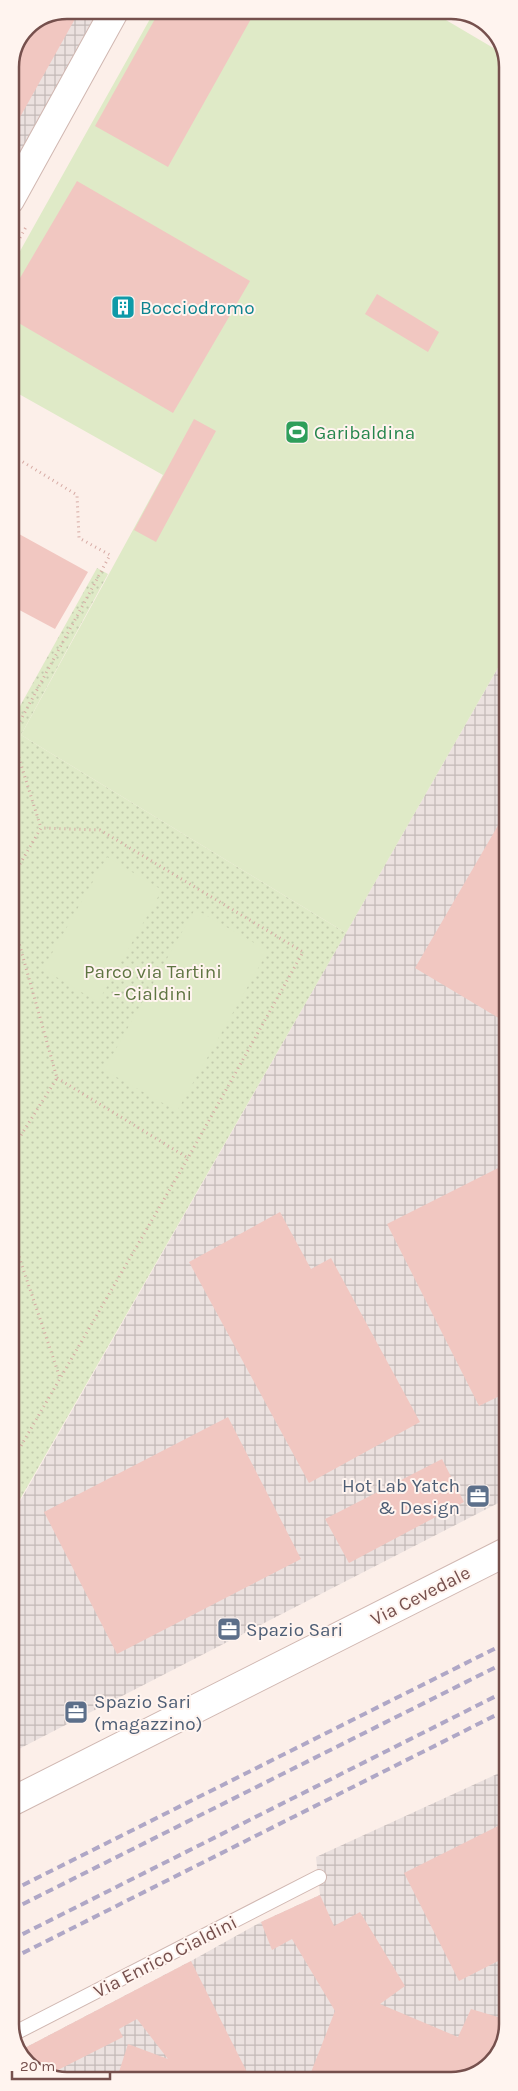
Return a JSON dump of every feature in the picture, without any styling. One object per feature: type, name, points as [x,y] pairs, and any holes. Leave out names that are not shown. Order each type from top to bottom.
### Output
[{"type":"street","points":[[19,184],[110,19]]},
{"type":"street","name":"Via Cevedale","points":[[19,1799],[499,1556]]},
{"type":"lane","name":"Via Enrico Cialdini","points":[[20,2031],[318,1877]]},
{"type":"path","points":[[19,239],[28,223]]},
{"type":"path","points":[[19,460],[77,495],[78,538],[110,555],[19,723]]},
{"type":"path","points":[[19,758],[41,828],[19,866]]},
{"type":"path","points":[[19,1449],[188,1158],[303,952],[100,830],[41,828]]},
{"type":"path","points":[[19,943],[57,1078],[188,1158]]},
{"type":"path","points":[[19,1138],[57,1078]]},
{"type":"path","points":[[19,1257],[60,1378]]},
{"type":"shaded area","points":[[67,19],[110,19],[19,183],[19,67],[22,48],[33,33],[48,22]]},
{"type":"shaded area","points":[[499,666],[499,1503],[19,1749],[19,1503]]},
{"type":"shaded area","points":[[499,1773],[499,2030],[493,2048],[475,2066],[470,2069],[451,2072],[64,2072],[48,2069],[35,2060],[25,2048],[261,1922],[320,1895],[316,1857]]},
{"type":"green space","name":"Garibaldina","points":[[150,19],[444,19],[497,51],[499,67],[499,666],[346,933],[21,735],[163,475],[19,394],[19,253]]},
{"type":"green space","name":"Parco via Tartini - Cialdini","points":[[97,568],[108,574],[21,735],[346,933],[19,1501],[19,708]]},
{"type":"green space","points":[[107,857],[162,890],[98,1002],[43,969]]},
{"type":"green space","points":[[195,909],[268,951],[177,1111],[104,1070]]},
{"type":"building","points":[[75,19],[19,119],[19,67],[22,48],[33,33],[48,22]]},
{"type":"building","points":[[155,19],[251,19],[168,167],[95,126]]},
{"type":"building","name":"Bocciodromo","points":[[77,181],[250,281],[173,413],[19,323],[19,280]]},
{"type":"building","points":[[377,294],[439,332],[428,352],[365,314]]},
{"type":"building","points":[[194,419],[216,431],[156,542],[134,530]]},
{"type":"building","points":[[19,534],[88,572],[55,629],[19,610]]},
{"type":"building","points":[[499,824],[499,1018],[415,968]]},
{"type":"building","points":[[499,1168],[499,1396],[479,1406],[387,1224]]},
{"type":"building","points":[[280,1212],[311,1269],[331,1258],[420,1422],[309,1483],[189,1262]]},
{"type":"building","points":[[228,1417],[301,1559],[117,1654],[44,1512]]},
{"type":"building","points":[[442,1459],[464,1502],[349,1563],[325,1519]]},
{"type":"building","points":[[499,1826],[499,1961],[459,1981],[404,1873]]},
{"type":"building","points":[[320,1895],[334,1926],[360,1912],[405,1986],[380,2004],[458,2037],[471,2009],[499,2017],[499,2030],[493,2048],[475,2066],[461,2071],[311,2072],[335,2011],[292,1939],[272,1950],[261,1922]]},
{"type":"building","points":[[191,1961],[247,2072],[119,2072],[128,2044],[168,2059],[137,2019],[119,2029],[123,2037],[56,2071],[40,2064],[25,2048]]},
{"type":"railway","points":[[19,1887],[499,1647]]},
{"type":"railway","points":[[19,1906],[499,1666]]},
{"type":"railway","points":[[19,1936],[499,1695]]},
{"type":"railway","points":[[19,1955],[499,1714]]},
{"type":"place","name":"Bocciodromo","points":[[123,307]]},
{"type":"place","name":"Garibaldina","points":[[297,432]]},
{"type":"place","name":"Hot Lab Yatch & Design","points":[[478,1496]]},
{"type":"place","name":"Spazio Sari","points":[[229,1629]]},
{"type":"place","name":"Spazio Sari (magazzino)","points":[[76,1712]]}]
